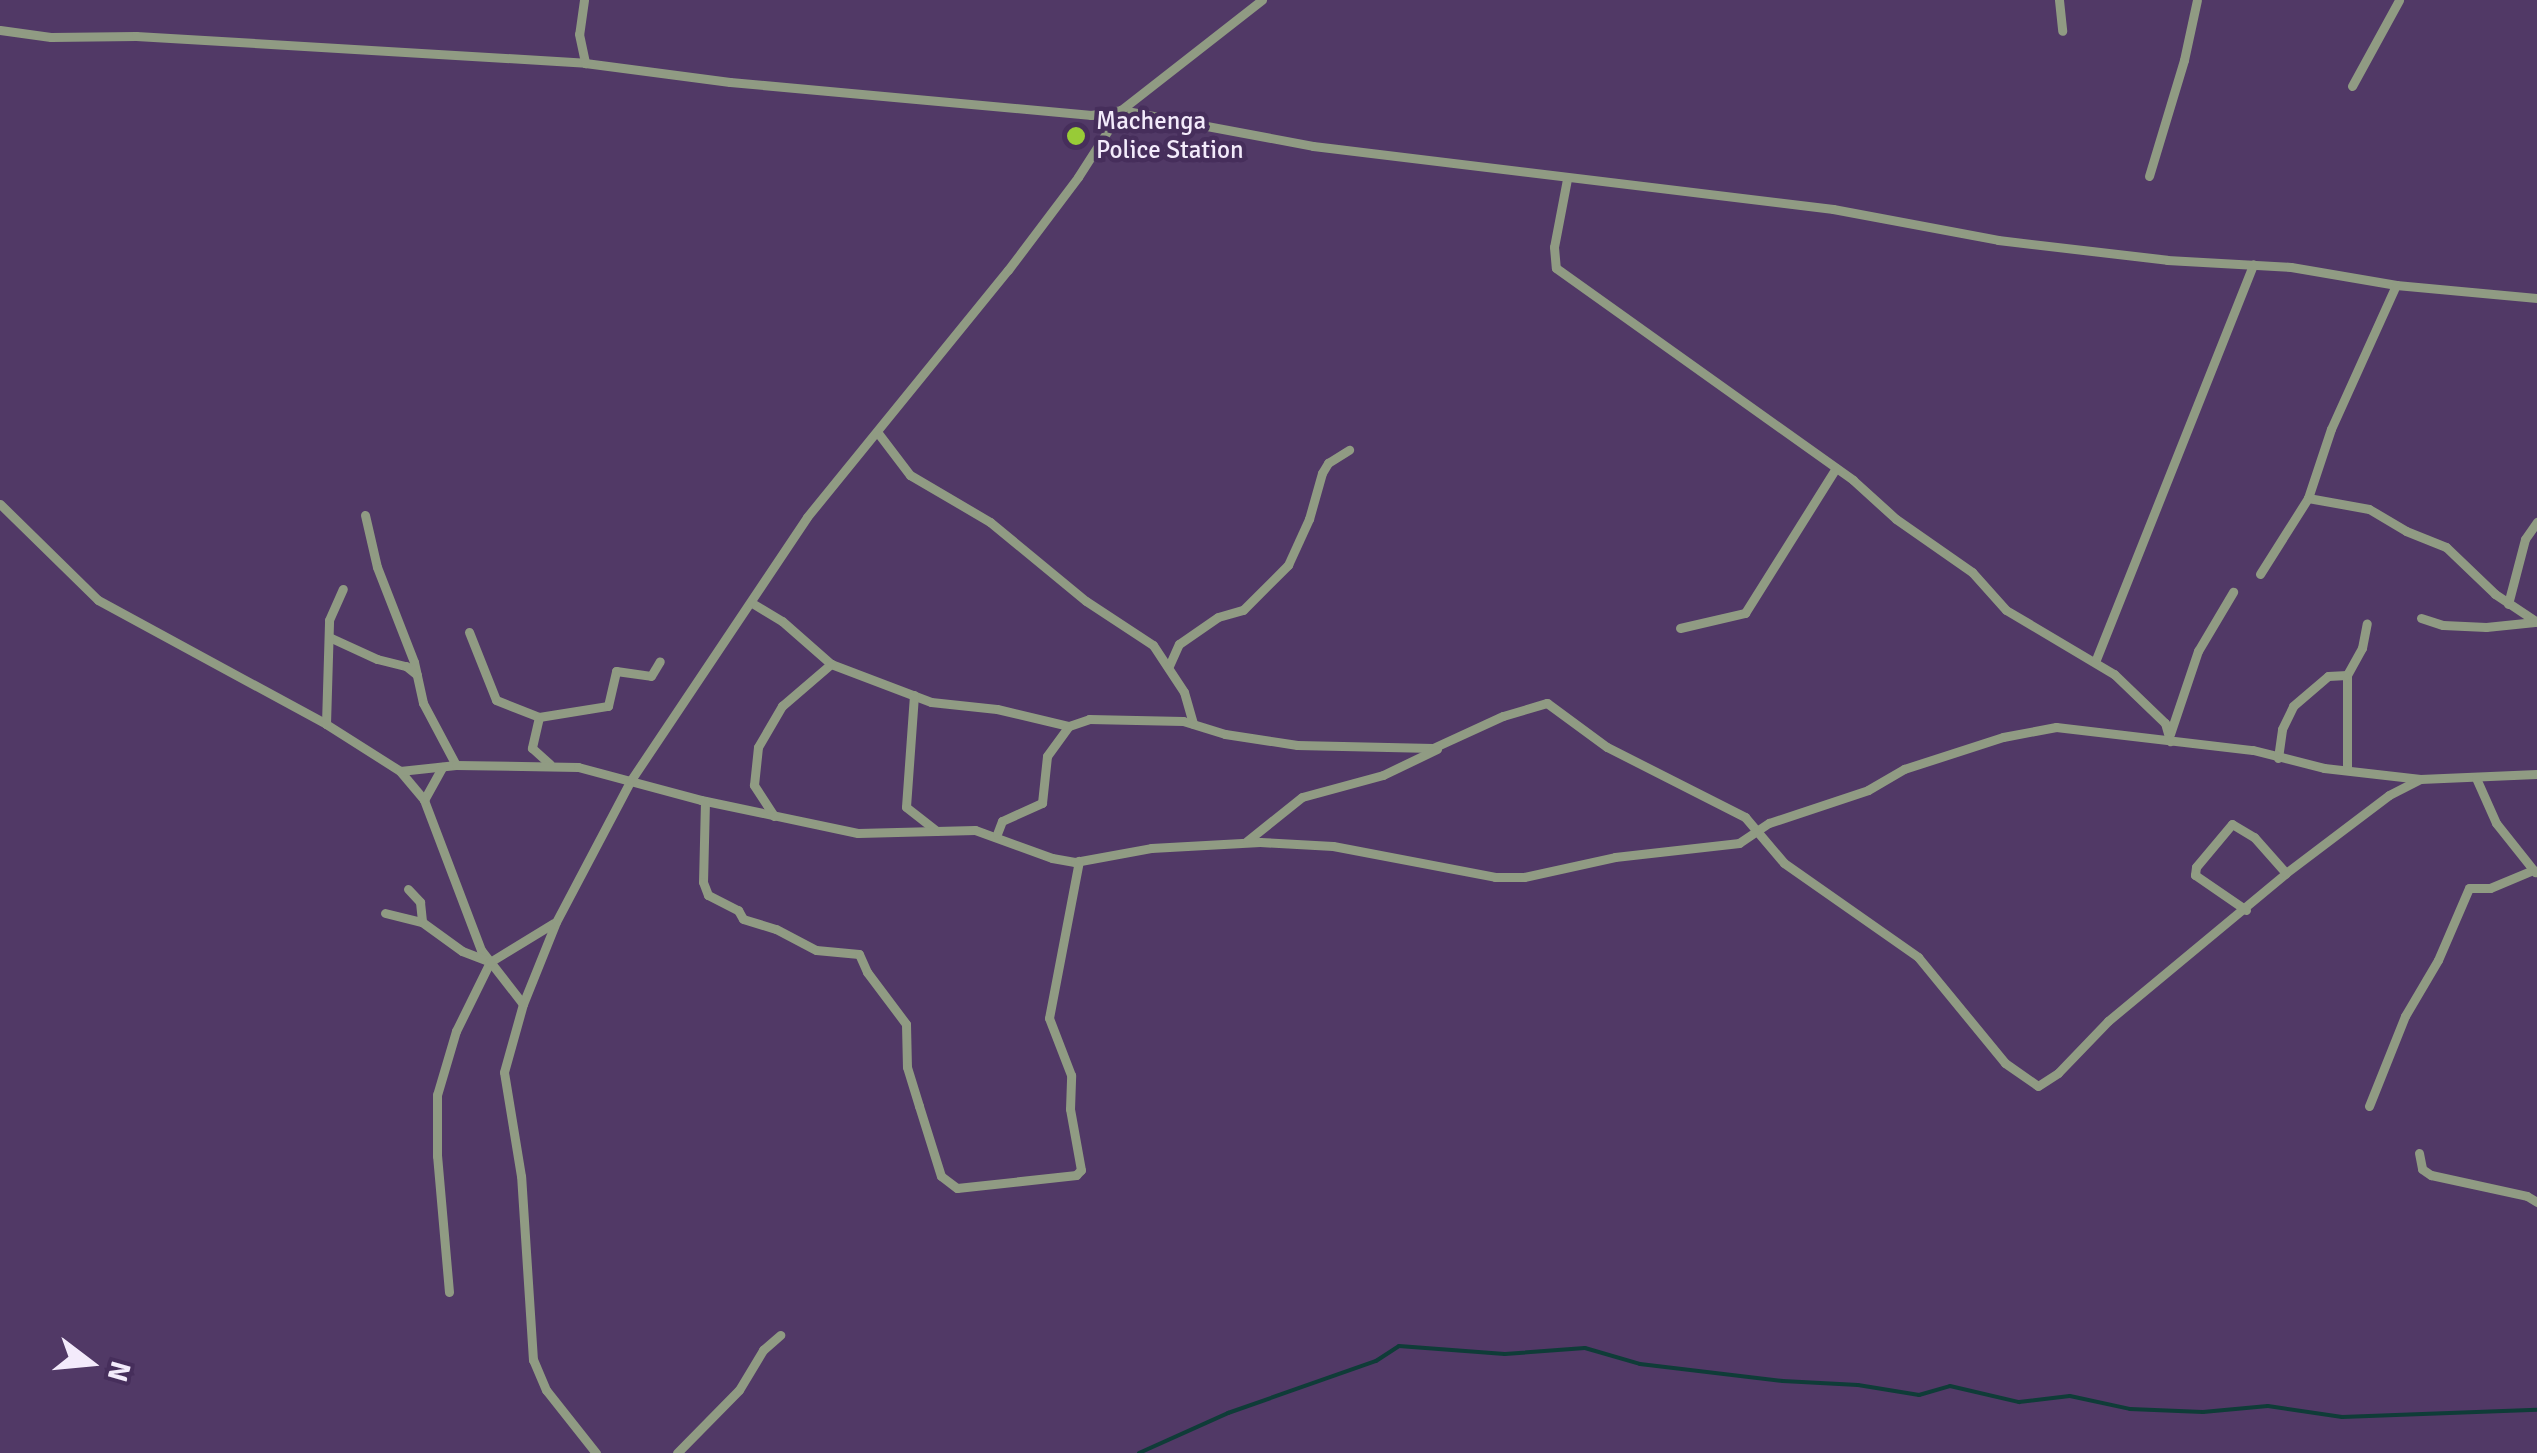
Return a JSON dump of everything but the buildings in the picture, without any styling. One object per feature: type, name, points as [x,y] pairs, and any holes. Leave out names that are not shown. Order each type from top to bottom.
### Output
[{"type":"street","points":[[584,0],[579,34],[585,63]]},
{"type":"street","points":[[596,1453],[546,1390],[533,1360],[521,1176],[504,1072],[522,1004],[556,922],[631,780],[807,517],[878,434],[1078,177],[1120,110],[1262,0]]},
{"type":"street","points":[[2060,0],[2062,31]]},
{"type":"street","points":[[2149,176],[2184,60],[2197,0]]},
{"type":"street","points":[[2352,86],[2399,0]]},
{"type":"street","points":[[0,30],[51,36],[136,36],[585,63],[730,82],[1056,112],[1090,114],[1120,110],[1312,146],[1833,210],[1998,240],[2167,260],[2323,271],[2396,285],[2537,298]]},
{"type":"street","points":[[1567,179],[1554,247],[1556,268],[1836,468],[1896,519],[1972,572],[2006,610],[2095,662],[2136,693],[2170,738]]},
{"type":"street","points":[[2095,662],[2252,264]]},
{"type":"street","points":[[2260,574],[2308,498],[2331,428],[2396,285]]},
{"type":"street","points":[[878,434],[910,475],[990,522],[1086,600],[1152,645],[1184,692],[1193,724]]},
{"type":"street","points":[[1168,666],[1179,644],[1218,617],[1243,610],[1288,565],[1309,520],[1322,473],[1328,463],[1349,450]]},
{"type":"street","points":[[1680,628],[1745,613],[1836,468]]},
{"type":"street","points":[[2308,498],[2369,509],[2406,531],[2446,547],[2508,604],[2536,622]]},
{"type":"street","points":[[0,504],[98,600],[326,724],[400,771],[424,800],[440,850],[463,893],[481,950],[522,1004]]},
{"type":"street","points":[[365,515],[377,568],[417,675],[423,704],[456,765]]},
{"type":"street","points":[[2508,604],[2525,539],[2537,522]]},
{"type":"street","points":[[326,724],[332,608],[343,589]]},
{"type":"street","points":[[2170,738],[2198,652],[2233,592]]},
{"type":"street","points":[[752,603],[782,621],[831,664],[914,695],[1069,726],[1089,720],[1193,724],[1297,745],[1444,746]]},
{"type":"street","points":[[2421,618],[2443,625],[2486,627],[2536,622]]},
{"type":"street","points":[[2347,770],[2346,675],[2362,648],[2367,622]]},
{"type":"street","points":[[469,632],[496,700],[540,717],[608,706],[616,671],[651,676],[660,660]]},
{"type":"street","points":[[329,637],[377,659],[406,666],[417,675]]},
{"type":"street","points":[[774,816],[754,785],[758,747],[782,706],[831,664]]},
{"type":"street","points":[[2278,758],[2282,729],[2293,706],[2328,676],[2346,675]]},
{"type":"street","points":[[914,695],[906,807],[937,831]]},
{"type":"street","points":[[1246,842],[1302,797],[1383,774],[1503,716],[1548,704],[1607,748],[1745,818],[1784,864],[1918,957],[2005,1062],[2038,1086],[2058,1072],[2108,1021],[2286,873],[2389,796],[2420,779]]},
{"type":"street","points":[[540,717],[532,748],[552,766]]},
{"type":"street","points":[[997,834],[1002,821],[1042,803],[1047,756],[1069,726]]},
{"type":"street","points":[[400,771],[456,765],[552,766],[631,780],[705,801],[858,833],[976,830],[997,834],[1052,858],[1079,861],[1150,848],[1246,842],[1333,846],[1495,877],[1524,878],[1615,857],[1730,845],[1757,831],[1868,790],[1904,769],[2003,736],[2056,727],[2170,738],[2420,779],[2537,774]]},
{"type":"street","points":[[424,800],[442,767]]},
{"type":"street","points":[[2369,1106],[2405,1016],[2438,960],[2470,888],[2490,888],[2535,872],[2496,823],[2476,778]]},
{"type":"street","points":[[705,801],[703,882],[708,896],[738,910],[743,919],[776,929],[816,950],[859,954],[867,972],[906,1024],[908,1067],[919,1106],[942,1176],[957,1188],[1076,1176],[1081,1170],[1070,1109],[1071,1076],[1049,1018],[1079,861]]},
{"type":"street","points":[[2246,910],[2195,874],[2196,867],[2232,824],[2254,836],[2286,873]]},
{"type":"street","points":[[408,889],[420,902],[422,922]]},
{"type":"street","points":[[385,913],[422,922],[462,951],[490,962]]},
{"type":"street","points":[[448,1292],[435,1110],[456,1031],[490,962],[556,922]]},
{"type":"street","points":[[2419,1153],[2422,1169],[2431,1175],[2537,1202]]},
{"type":"street","points":[[677,1453],[739,1390],[763,1350],[780,1334]]},
{"type":"waterway","points":[[1139,1453],[1228,1413],[1376,1361],[1399,1346],[1505,1354],[1585,1348],[1640,1364],[1783,1381],[1858,1385],[1919,1395],[1950,1386],[2019,1402],[2070,1396],[2130,1409],[2203,1412],[2268,1406],[2342,1417],[2537,1410]]},
{"type":"place","name":"Machenga Police Station","points":[[1076,136]]}]
